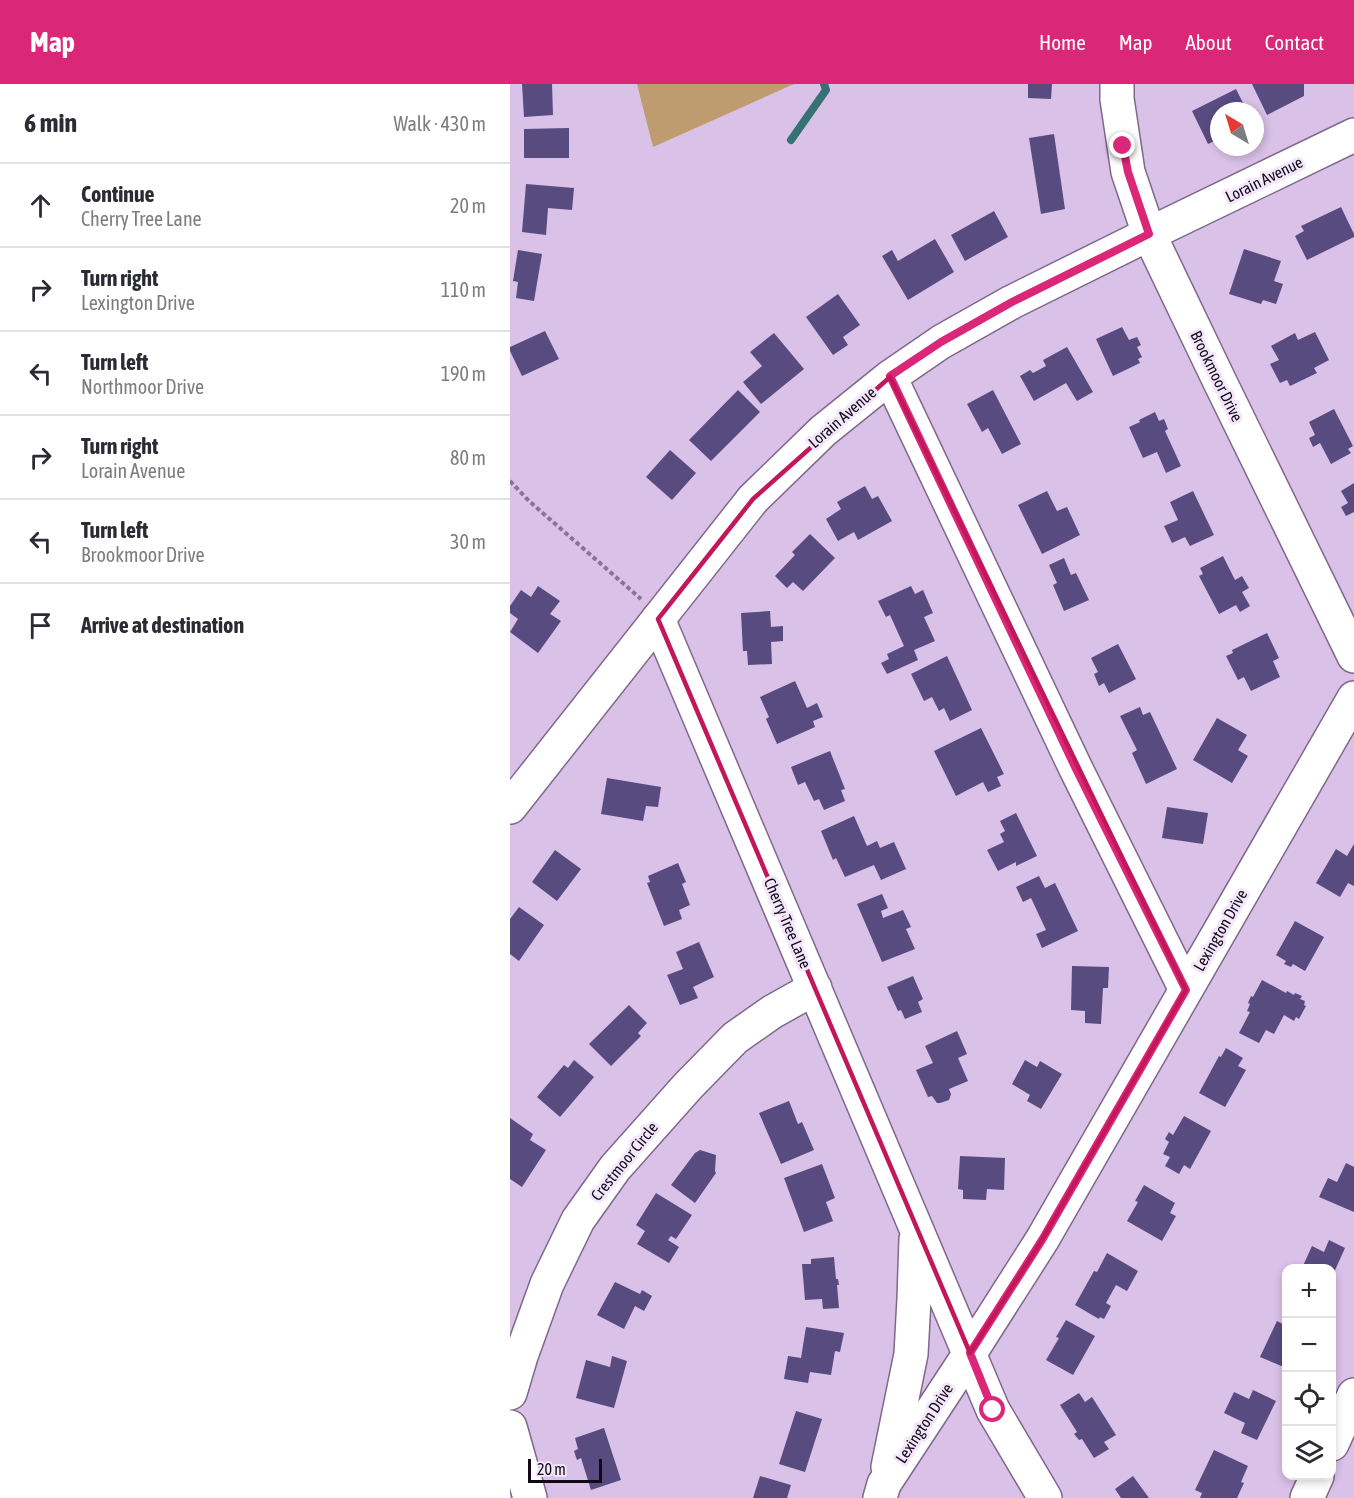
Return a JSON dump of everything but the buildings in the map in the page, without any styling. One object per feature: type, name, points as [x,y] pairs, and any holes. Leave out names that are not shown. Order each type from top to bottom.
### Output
[{"type":"street","name":"Brookmoor Drive","points":[[1117,84],[1117,99],[1128,172],[1149,234],[1354,656]]},
{"type":"street","name":"Lorain Avenue","points":[[510,807],[753,499],[823,431],[890,376],[941,342],[1012,302],[1354,135]]},
{"type":"street","points":[[890,376],[1076,769],[1186,990]]},
{"type":"street","name":"Cherry Tree Lane","points":[[658,619],[993,1410],[1045,1498]]},
{"type":"street","name":"Lexington Drive","points":[[882,1491],[1042,1240],[1354,698]]},
{"type":"street","name":"Crestmoor Circle","points":[[510,1393],[548,1284],[578,1220],[615,1168],[688,1086],[735,1038],[772,1012],[815,988]]},
{"type":"street","name":"Cherry Tree Lane","points":[[882,1491],[911,1354],[916,1228]]},
{"type":"street","points":[[1336,1435],[1354,1395]]},
{"type":"street","points":[[510,1427],[530,1498]]},
{"type":"street","points":[[1307,1498],[1315,1480]]},
{"type":"path","points":[[510,481],[529,501],[645,604],[658,619]]},
{"type":"highlighted area","points":[[890,377],[1186,990],[1042,1240],[970,1353],[658,619],[753,499]]},
{"type":"shaded area","points":[[637,84],[794,84],[653,147]]},
{"type":"waterway","points":[[791,140],[826,90],[824,84]]},
{"type":"route","points":[[993,1410],[970,1353],[1042,1240],[1186,990],[1076,769],[890,376],[941,342],[1012,302],[1149,234],[1128,172],[1123,146]]}]
